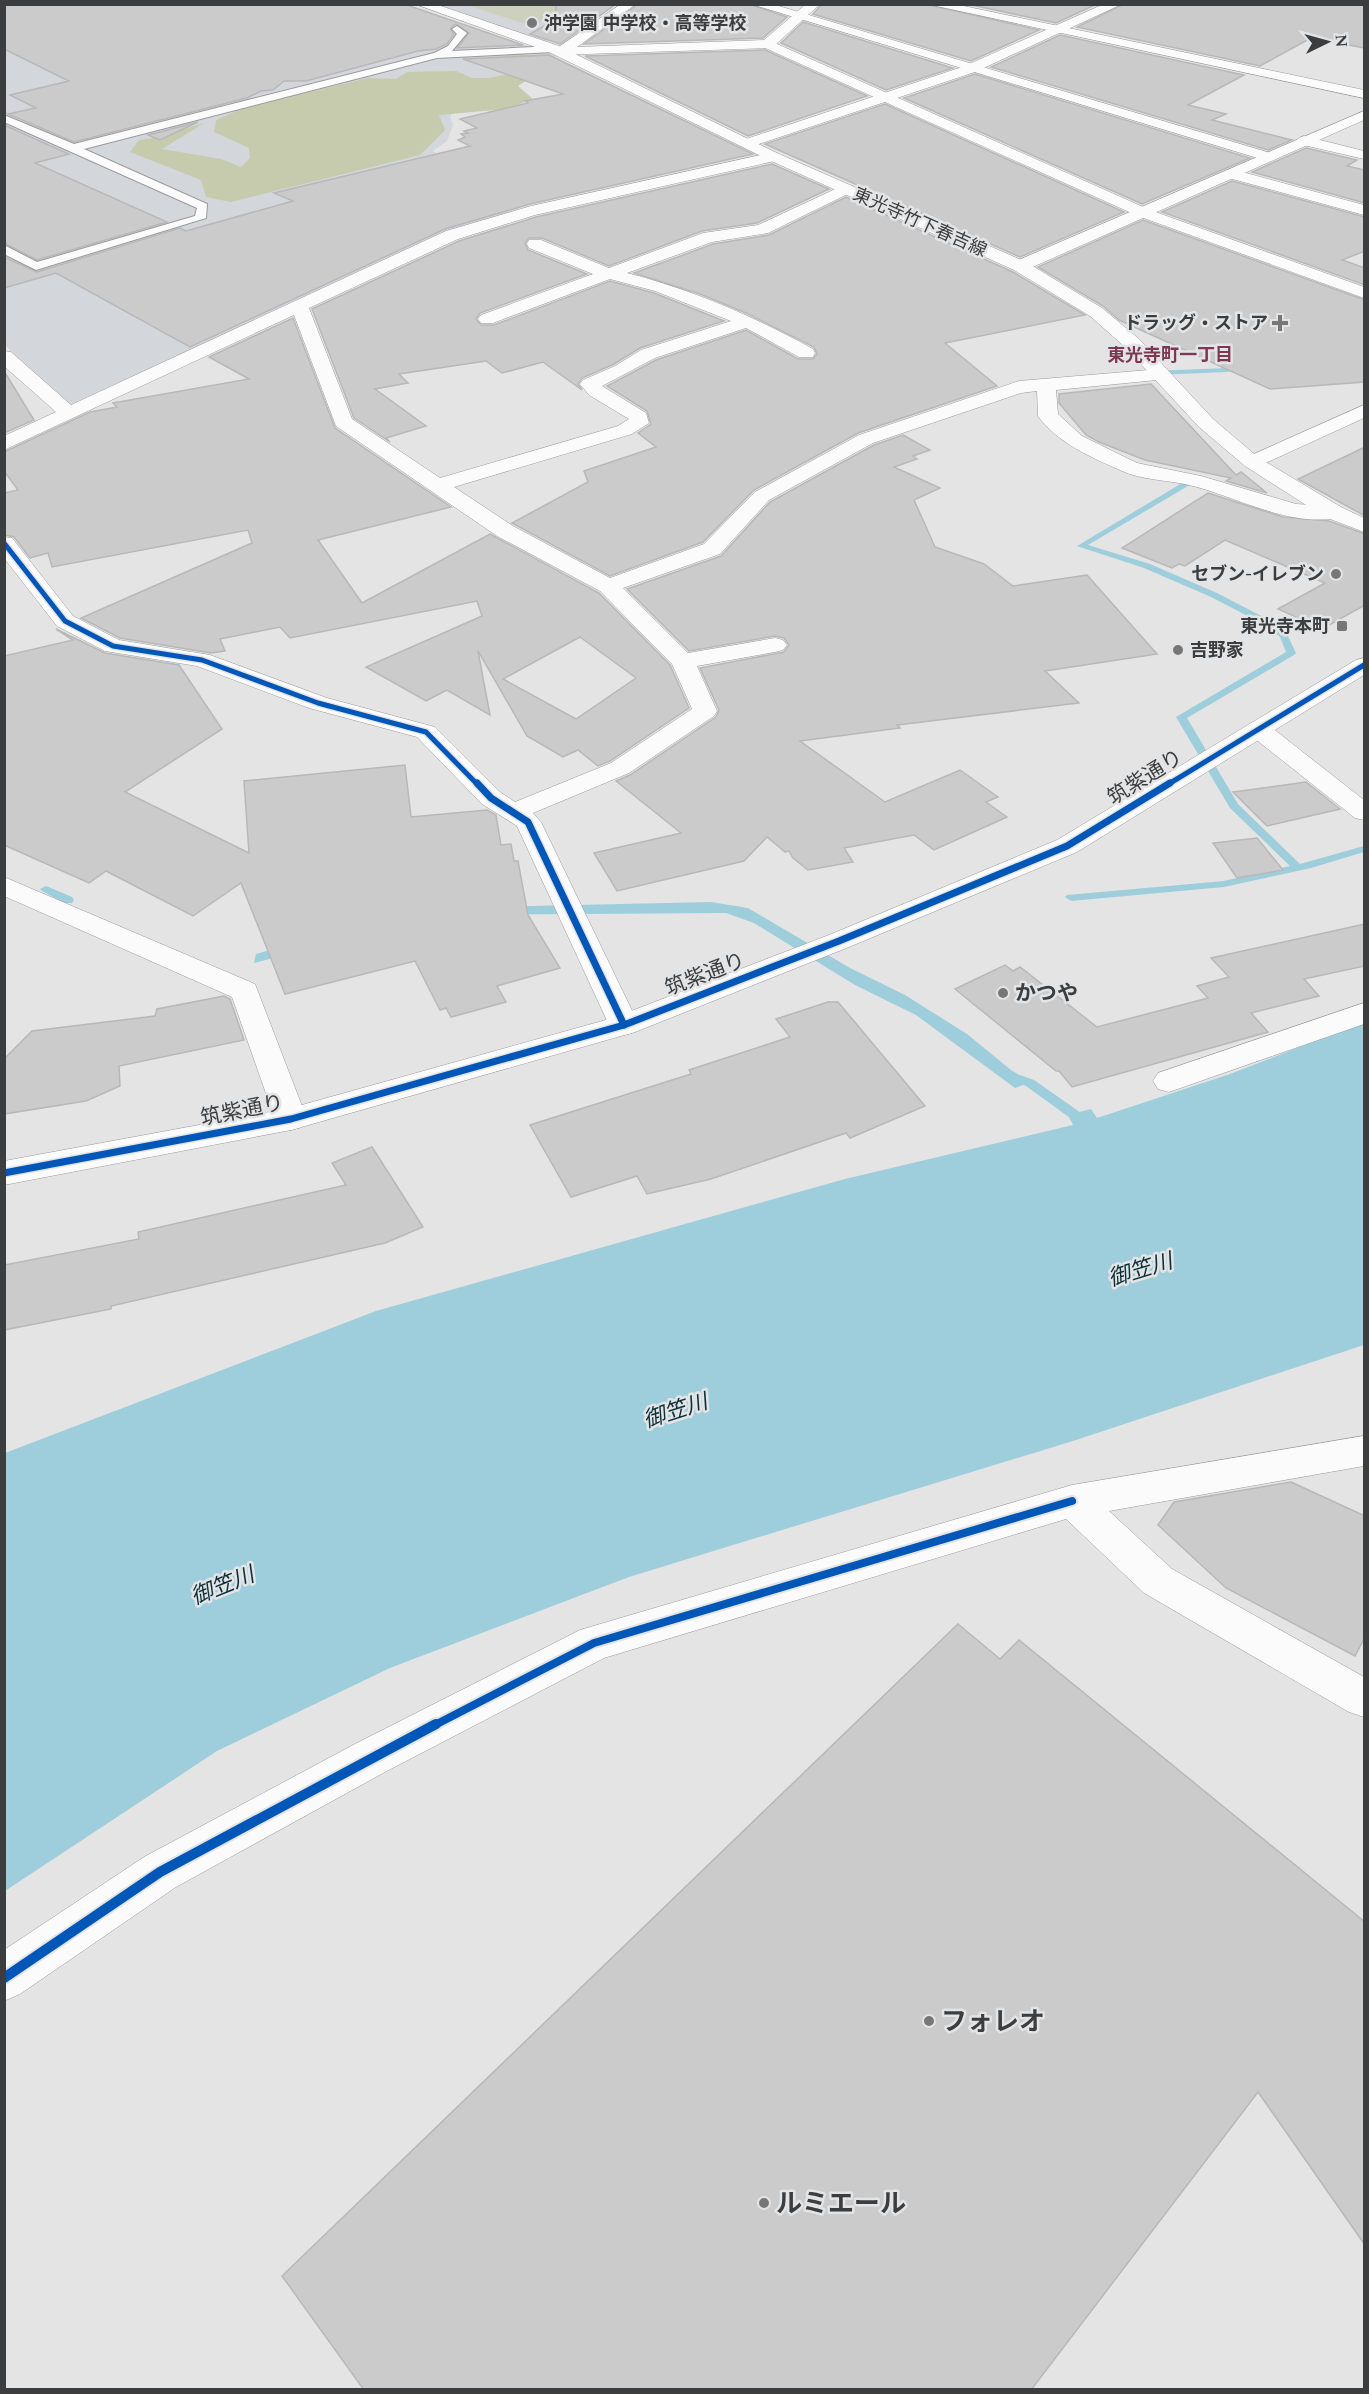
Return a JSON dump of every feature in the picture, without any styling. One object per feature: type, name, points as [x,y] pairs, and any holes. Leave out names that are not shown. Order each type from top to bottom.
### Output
[{"type":"street","name":"東光寺竹下春吉線","points":[[421,4],[558,51],[774,157],[1020,266],[1096,312],[1132,343],[1206,423],[1252,462],[1333,512],[1365,526]]},
{"type":"street","points":[[558,51],[630,4]]},
{"type":"street","points":[[757,4],[1269,157]]},
{"type":"street","points":[[768,44],[814,4]]},
{"type":"street","points":[[933,4],[1365,94]]},
{"type":"street","points":[[748,143],[970,69],[1116,4]]},
{"type":"street","points":[[558,51],[768,44],[1144,213],[1365,293]]},
{"type":"street","points":[[950,74],[1143,135]]},
{"type":"street","points":[[1020,266],[1365,115]]},
{"type":"street","points":[[1304,141],[1365,155]]},
{"type":"street","points":[[4,444],[452,235],[490,221],[774,157]]},
{"type":"street","points":[[1222,160],[1238,171],[1365,210]]},
{"type":"street","points":[[487,319],[709,237],[762,230],[846,189]]},
{"type":"street","points":[[535,244],[609,274],[661,287],[748,321],[806,353]]},
{"type":"street","points":[[300,307],[343,422],[505,531],[608,586],[683,661],[705,711],[620,768],[513,812]]},
{"type":"street","points":[[438,485],[625,430],[639,423],[639,417],[596,391],[590,384],[622,370],[648,354],[748,321]]},
{"type":"street","points":[[4,356],[68,413]]},
{"type":"street","points":[[608,586],[712,549],[762,496],[866,439],[1019,387],[1160,375]]},
{"type":"street","points":[[1046,385],[1048,416],[1075,440],[1131,468],[1194,480],[1294,510],[1333,512]]},
{"type":"street","points":[[1252,462],[1365,411]]},
{"type":"street","points":[[4,543],[65,621],[113,646],[202,660],[318,703],[426,732],[491,798],[528,822],[624,1025]]},
{"type":"street","points":[[683,661],[775,645]]},
{"type":"street","name":"筑紫通り","points":[[4,1173],[291,1119],[624,1025],[839,941],[1067,846],[1365,665]]},
{"type":"street","points":[[1258,729],[1365,812]]},
{"type":"street","points":[[4,885],[245,991],[291,1119]]},
{"type":"street","points":[[1168,1081],[1365,1013]]},
{"type":"street","points":[[4,1978],[160,1872],[370,1758],[594,1643],[1072,1501],[1365,1451]]},
{"type":"street","points":[[1072,1501],[1158,1581],[1365,1698]]},
{"type":"lane","points":[[73,148],[437,54],[451,48],[462,33],[457,29]]},
{"type":"lane","points":[[451,48],[489,53]]},
{"type":"lane","points":[[437,54],[558,51]]},
{"type":"lane","points":[[4,118],[203,206],[200,218],[36,266],[4,249]]},
{"type":"shaded area","points":[[4,5],[408,5],[557,56],[453,112],[450,117],[453,125],[447,141],[433,151],[520,209],[443,234],[67,406],[5,345]]},
{"type":"shaded area","name":"沖学園 中学校・高等学校","points":[[435,5],[601,5],[545,42]]},
{"type":"green space","points":[[466,5],[576,5],[532,26]]},
{"type":"green space","points":[[514,53],[558,60],[518,86],[533,99],[507,109],[439,115],[445,130],[420,155],[231,202],[206,197],[201,180],[130,152],[139,140],[159,137],[204,123],[162,149],[221,159],[241,167],[250,158],[249,148],[214,132],[216,120],[243,108],[368,78],[396,79],[407,72],[456,71],[472,78],[489,78],[531,70],[521,62],[505,56]]},
{"type":"water","points":[[711,902],[748,908],[850,968],[905,995],[967,1034],[1011,1070],[1038,1086],[1030,1089],[1026,1084],[1015,1088],[916,1015],[855,985],[754,923],[726,913],[440,915],[254,963],[256,954],[346,929],[441,908]]},
{"type":"water","name":"御笠川","points":[[1364,1022],[1364,1345],[1076,1440],[629,1577],[390,1668],[217,1751],[5,1891],[5,1453],[376,1311],[845,1179],[1073,1125],[1068,1115],[1091,1109],[1097,1118],[1230,1074]]},
{"type":"building","points":[[4,4],[404,4],[523,45],[457,48],[469,33],[456,24],[450,29],[454,34],[447,44],[436,49],[418,51],[306,81],[284,81],[273,90],[261,91],[247,98],[74,142],[8,114],[36,108],[10,95],[69,81],[4,49]]},
{"type":"building","points":[[556,4],[616,4],[560,44],[530,34],[556,19]]},
{"type":"building","points":[[638,4],[749,4],[787,17],[763,38],[584,44]]},
{"type":"building","points":[[822,4],[925,4],[1039,30],[971,61],[813,14]]},
{"type":"building","points":[[967,4],[1097,4],[1056,23]]},
{"type":"building","points":[[1124,4],[1365,4],[1365,48],[1311,38],[1260,66],[1077,27]]},
{"type":"building","points":[[803,22],[953,68],[886,90],[781,43]]},
{"type":"building","points":[[1060,35],[1244,75],[1188,105],[1226,114],[1212,120],[1292,140],[1268,150],[991,67]]},
{"type":"building","points":[[765,50],[867,96],[748,136],[585,56]]},
{"type":"building","points":[[549,55],[753,154],[530,204],[445,229],[190,347],[56,273],[4,288],[4,257],[37,272],[180,228],[186,231],[293,201],[274,193],[470,146],[458,140],[465,137],[461,134],[468,133],[464,131],[477,128],[460,119],[528,103],[525,101],[563,94],[463,59]]},
{"type":"building","points":[[975,74],[1250,158],[1142,204],[904,98]]},
{"type":"building","points":[[885,104],[1124,212],[1020,257],[765,144]]},
{"type":"building","points":[[198,122],[160,140],[148,135]]},
{"type":"building","points":[[4,125],[69,154],[35,163],[167,222],[37,260],[4,243]]},
{"type":"building","points":[[1306,148],[1357,160],[1347,166],[1365,170],[1365,203],[1252,172]]},
{"type":"building","points":[[772,164],[829,189],[757,223],[702,231],[609,266],[542,238],[529,238],[525,243],[528,250],[587,274],[480,313],[476,319],[481,325],[494,325],[610,281],[654,293],[724,321],[640,348],[614,364],[582,378],[578,384],[582,390],[543,362],[502,373],[486,361],[399,374],[408,383],[375,389],[426,426],[386,438],[390,442],[354,418],[312,309],[459,241],[536,217]]},
{"type":"building","points":[[1232,181],[1365,217],[1365,251],[1342,260],[1365,268],[1365,285],[1162,212]]},
{"type":"building","points":[[846,197],[1013,272],[1085,315],[945,343],[997,386],[858,433],[754,490],[703,542],[610,576],[512,523],[588,482],[584,471],[656,447],[638,433],[651,424],[647,411],[607,386],[656,360],[746,330],[798,359],[813,359],[817,354],[814,347],[746,313],[700,294],[634,273],[713,244],[769,235]]},
{"type":"building","points":[[1143,220],[1365,300],[1365,382],[1270,389],[1119,320],[1103,306],[1038,267]]},
{"type":"building","points":[[293,318],[335,428],[451,507],[318,540],[362,603],[490,534],[599,593],[670,665],[689,708],[610,761],[598,766],[578,750],[563,757],[527,736],[478,651],[490,715],[447,690],[426,701],[366,667],[482,616],[477,601],[290,638],[280,627],[220,639],[225,651],[211,653],[120,638],[81,618],[252,543],[248,530],[52,567],[48,553],[30,558],[14,537],[4,535],[4,493],[18,490],[4,471],[4,452],[90,412],[117,407],[113,403],[249,379],[209,357]],"holes":[[[580,637],[636,678],[576,719],[503,679]]]},
{"type":"building","points":[[4,371],[34,420],[4,433]]},
{"type":"building","points":[[1151,384],[1236,475],[1241,472],[1267,493],[1226,481],[1231,478],[1145,460],[1099,442],[1086,435],[1059,403],[1059,394]]},
{"type":"building","points":[[903,435],[930,450],[913,456],[917,459],[894,467],[940,488],[914,500],[935,547],[984,564],[1013,586],[1087,575],[1157,654],[1045,671],[1079,703],[897,725],[900,728],[800,741],[885,802],[960,770],[998,797],[986,802],[1007,817],[934,850],[914,835],[844,848],[853,862],[808,870],[793,858],[789,851],[785,852],[767,837],[744,861],[617,891],[594,853],[681,833],[616,781],[630,775],[716,717],[719,710],[700,668],[784,652],[789,645],[784,638],[775,636],[689,651],[627,589],[721,556],[770,502],[874,445]]},
{"type":"building","points":[[1365,447],[1365,516],[1298,479]]},
{"type":"building","points":[[1208,493],[1283,517],[1329,521],[1365,534],[1365,605],[1322,629],[1278,609],[1325,583],[1225,540],[1185,566],[1179,564],[1172,568],[1122,548]]},
{"type":"building","points":[[56,629],[105,653],[179,665],[222,729],[125,792],[249,853],[244,781],[405,765],[411,817],[487,810],[496,815],[501,845],[511,844],[514,861],[518,861],[528,915],[560,968],[497,986],[506,1002],[451,1017],[446,1008],[440,1010],[415,961],[285,994],[241,883],[193,916],[106,871],[89,883],[4,845],[4,656],[73,640]]},
{"type":"building","points":[[1306,782],[1340,809],[1267,826],[1233,792]]},
{"type":"building","points":[[1257,838],[1283,870],[1237,878],[1213,843]]},
{"type":"building","points":[[1365,924],[1365,966],[1304,979],[1319,996],[1251,1013],[1268,1032],[1072,1087],[1059,1071],[1056,1071],[955,989],[1005,965],[1013,971],[1020,967],[1097,1027],[1208,998],[1197,986],[1229,977],[1211,958]]},
{"type":"building","points":[[224,996],[230,999],[244,1040],[119,1066],[120,1086],[86,1101],[4,1114],[4,1059],[32,1031],[155,1016],[157,1009]]},
{"type":"building","points":[[828,1002],[838,1002],[925,1106],[850,1138],[846,1133],[711,1179],[647,1194],[637,1176],[571,1197],[530,1125],[691,1074],[689,1070],[790,1037],[776,1019]]},
{"type":"building","points":[[372,1147],[423,1227],[385,1243],[111,1306],[111,1309],[4,1330],[4,1265],[139,1239],[138,1232],[346,1185],[332,1163]]},
{"type":"building","points":[[1291,1482],[1365,1516],[1365,1637],[1355,1656],[1226,1588],[1158,1525],[1174,1502]]},
{"type":"building","name":"フォレオ","points":[[958,1624],[1000,1659],[1019,1640],[1365,1922],[1365,2245],[1258,2092],[1031,2390],[364,2390],[282,2276]]},
{"type":"waterway","points":[[1154,373],[1227,370],[1244,365]]},
{"type":"waterway","points":[[1175,477],[1189,483],[1081,546],[1147,566],[1214,595],[1268,623],[1284,636],[1291,653],[1181,717],[1234,806],[1298,868]]},
{"type":"waterway","points":[[1298,868],[1364,849]]},
{"type":"waterway","points":[[1071,897],[1224,884],[1298,868]]},
{"type":"waterway","points":[[46,889],[68,900]]},
{"type":"waterway","points":[[1020,1079],[1030,1083],[1089,1125]]},
{"type":"cycle path","points":[[4,543],[65,621],[113,646],[202,660],[318,703],[426,732],[491,798],[528,822],[624,1025]]},
{"type":"cycle path","points":[[4,1173],[291,1119],[624,1025],[839,941],[1067,846],[1364,665]]},
{"type":"cycle path","points":[[4,1978],[160,1872],[370,1758],[594,1643],[1072,1501]]},
{"type":"place","name":"沖学園 中学校・高等学校","points":[[532,23]]},
{"type":"place","name":"ドラッグ・ストア","points":[[1280,323]]},
{"type":"place","name":"セブン-イレブン","points":[[1336,574]]},
{"type":"place","name":"東光寺本町","points":[[1342,626]]},
{"type":"place","name":"吉野家","points":[[1178,650]]},
{"type":"place","name":"かつや","points":[[1003,993]]},
{"type":"place","name":"フォレオ","points":[[929,2021]]},
{"type":"place","name":"ルミエール","points":[[764,2203]]},
{"type":"district","name":"東光寺町一丁目","points":[[1170,355]]}]
